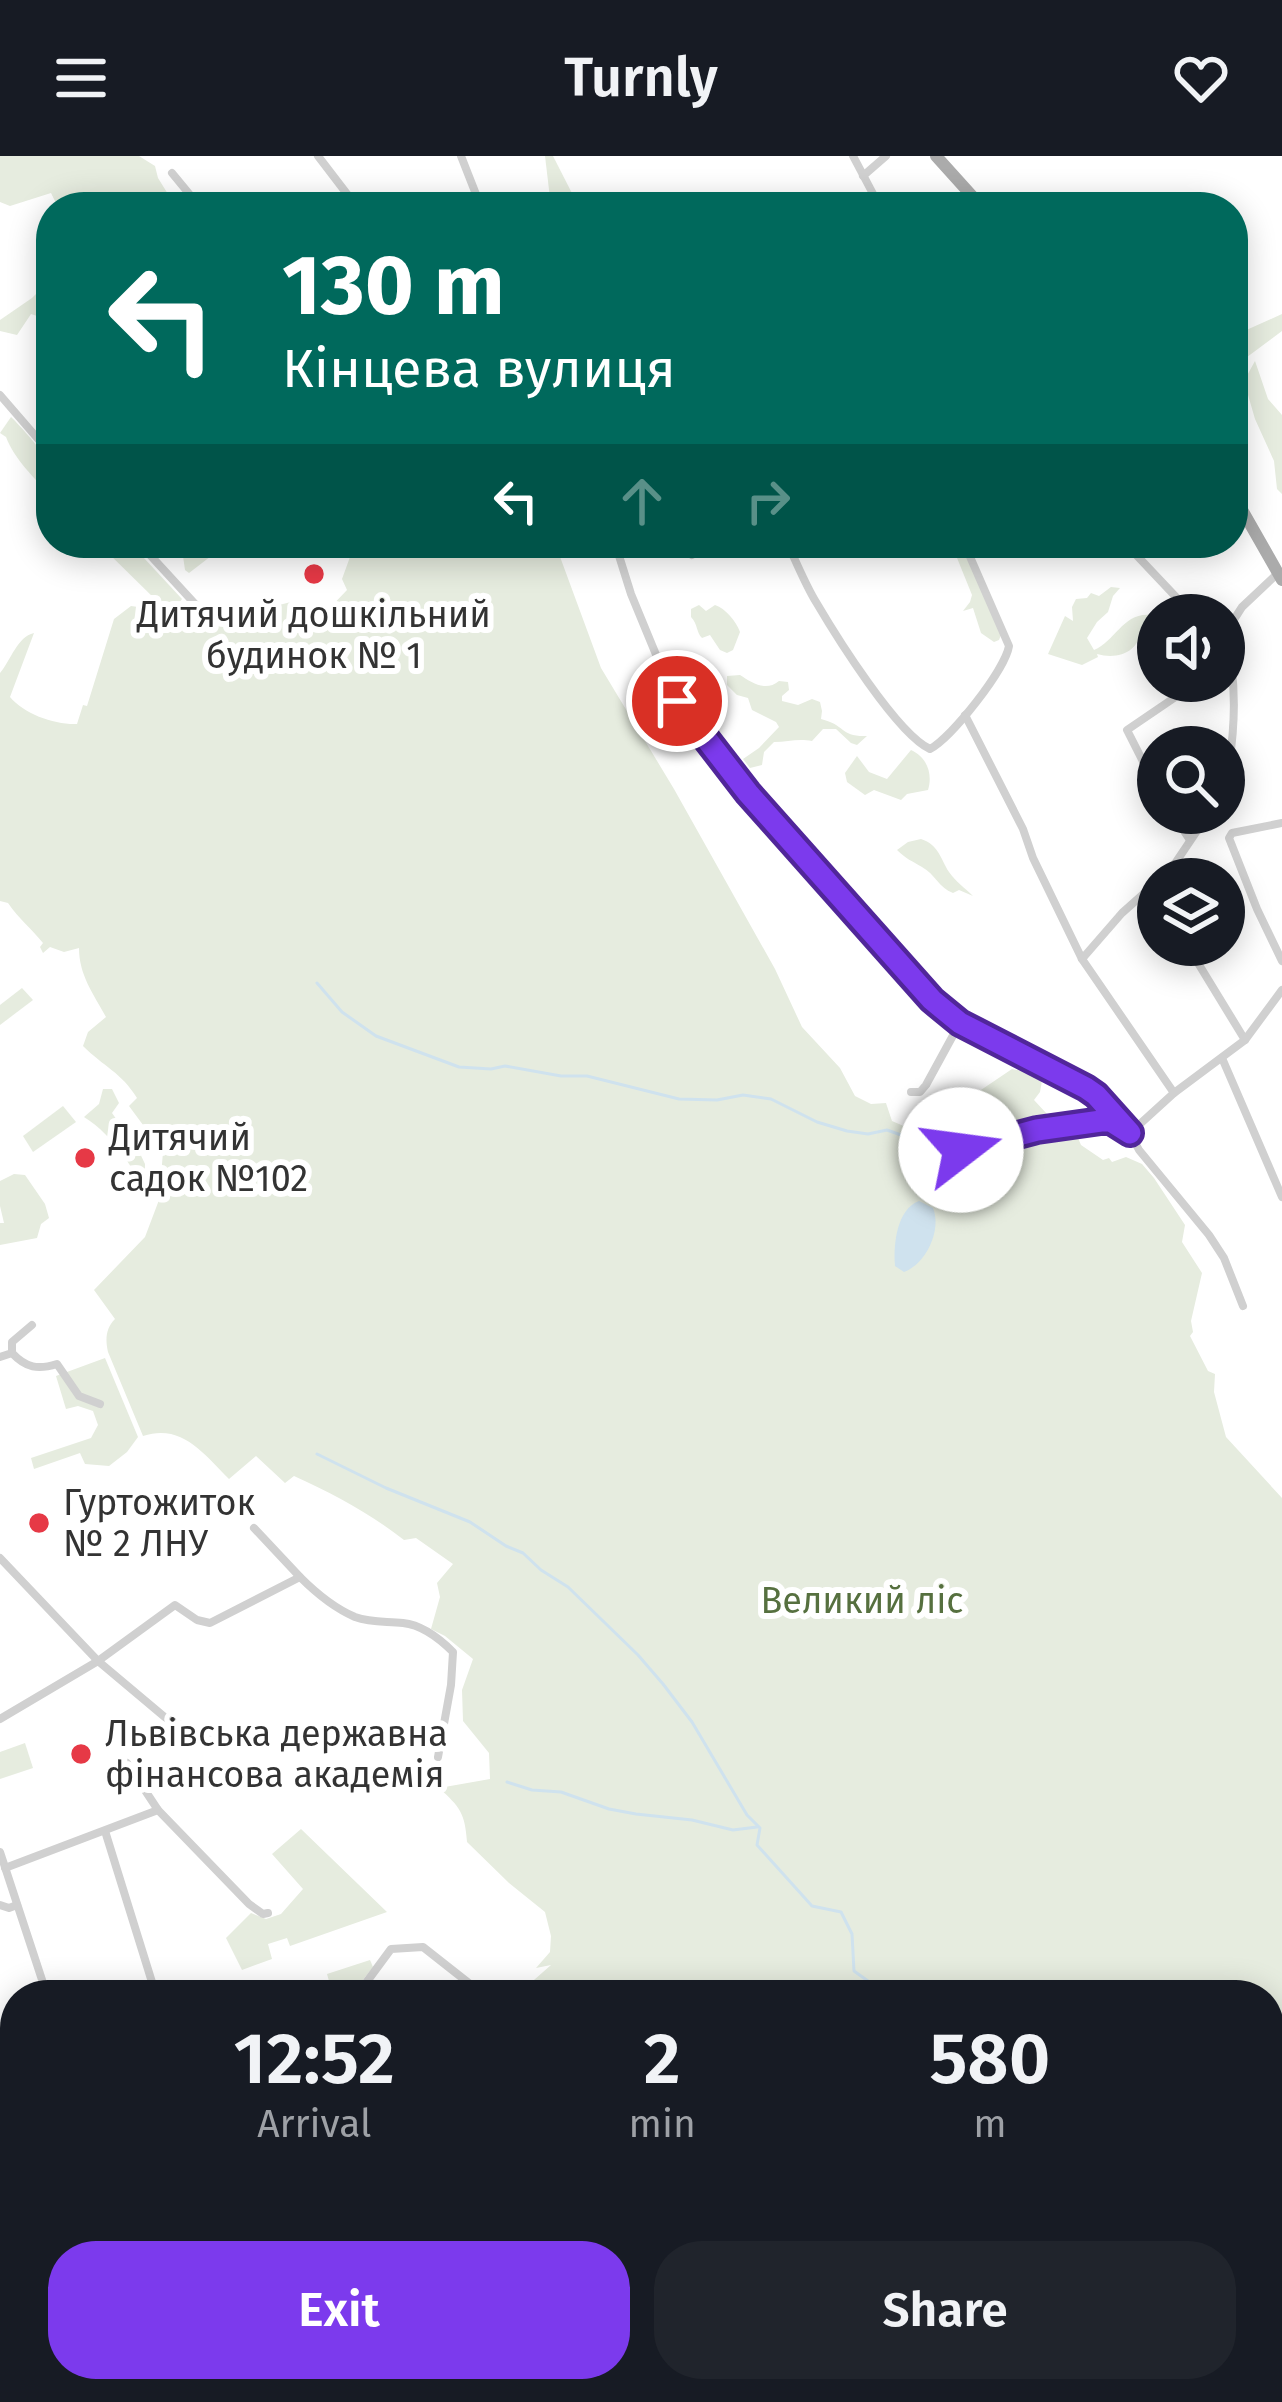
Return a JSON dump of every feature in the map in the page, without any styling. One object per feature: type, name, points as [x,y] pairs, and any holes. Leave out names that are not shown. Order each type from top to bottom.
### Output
[{"type":"main road","points":[[936,156],[968,192]]},
{"type":"main road","points":[[1248,520],[1280,577]]},
{"type":"street","points":[[318,156],[346,192]]},
{"type":"street","points":[[461,156],[475,192]]},
{"type":"street","points":[[853,156],[872,192]]},
{"type":"street","points":[[863,176],[886,156]]},
{"type":"street","points":[[172,173],[188,192]]},
{"type":"street","points":[[0,395],[36,437]]},
{"type":"street","points":[[153,558],[196,604],[206,608]]},
{"type":"street","points":[[620,558],[677,701],[748,793],[958,1027],[1096,1095],[1209,1235],[1243,1306]]},
{"type":"street","points":[[795,558],[815,601],[869,681],[916,740],[930,749],[938,746],[1002,669],[1010,646],[971,558]]},
{"type":"street","points":[[1138,558],[1173,594]]},
{"type":"street","points":[[1245,605],[1280,577]]},
{"type":"street","points":[[1137,749],[1127,730],[1168,702]]},
{"type":"street","points":[[964,715],[1082,959],[1174,1093]]},
{"type":"street","points":[[1282,823],[1232,833],[1229,838],[1282,961]]},
{"type":"street","points":[[1186,834],[1190,840]]},
{"type":"street","points":[[1179,858],[1194,834]]},
{"type":"street","points":[[1082,959],[1137,901]]},
{"type":"street","points":[[1200,966],[1245,1040]]},
{"type":"street","points":[[1130,1133],[1245,1040],[1282,990]]},
{"type":"street","points":[[911,1092],[920,1092],[926,1085],[958,1027]]},
{"type":"street","points":[[1222,1058],[1282,1197]]},
{"type":"street","points":[[961,1150],[1037,1130],[1101,1121],[1111,1121],[1130,1133]]},
{"type":"street","points":[[32,1325],[12,1342],[12,1353],[31,1367],[57,1364],[79,1396],[100,1404]]},
{"type":"street","points":[[0,1357],[12,1353]]},
{"type":"street","points":[[254,1528],[317,1594],[355,1617],[381,1624],[407,1623],[438,1637],[453,1652],[438,1757]]},
{"type":"street","points":[[0,1558],[98,1660],[167,1718],[211,1738]]},
{"type":"street","points":[[0,1718],[98,1660],[175,1606],[209,1623],[300,1577]]},
{"type":"street","points":[[128,1763],[158,1810],[249,1904],[268,1913]]},
{"type":"street","points":[[5,1868],[158,1810]]},
{"type":"street","points":[[106,1831],[151,1980]]},
{"type":"street","points":[[0,1852],[42,1980]]},
{"type":"street","points":[[0,1905],[17,1905]]},
{"type":"street","points":[[368,1980],[391,1949],[423,1947],[465,1980]]},
{"type":"green space","points":[[0,156],[139,156],[155,166],[167,192],[36,192],[36,198],[10,206],[0,202]]},
{"type":"green space","points":[[545,156],[553,156],[571,192],[549,192]]},
{"type":"green space","points":[[36,294],[36,316],[31,314],[17,335],[0,331],[0,320]]},
{"type":"green space","points":[[1282,314],[1282,331],[1248,356],[1248,329]]},
{"type":"green space","points":[[1255,361],[1268,399],[1282,415],[1282,494],[1248,395],[1248,374]]},
{"type":"green space","points":[[11,417],[33,441],[36,480],[6,437],[0,433]]},
{"type":"green space","points":[[113,558],[144,558],[182,599],[175,608],[160,604]]},
{"type":"green space","points":[[183,558],[208,558],[189,573]]},
{"type":"green space","name":"Великий ліс","points":[[350,558],[560,558],[601,668],[775,969],[802,1027],[840,1068],[855,1096],[871,1104],[886,1103],[892,1121],[906,1127],[934,1158],[953,1163],[977,1160],[993,1147],[1018,1147],[1032,1138],[1075,1131],[1081,1145],[1103,1160],[1126,1157],[1142,1164],[1154,1178],[1185,1225],[1182,1242],[1202,1273],[1190,1336],[1208,1371],[1215,1374],[1214,1392],[1226,1437],[1282,1498],[1282,1980],[534,1980],[551,1965],[536,1968],[550,1952],[545,1912],[467,1842],[460,1811],[439,1788],[490,1779],[489,1753],[463,1721],[462,1690],[473,1659],[431,1629],[440,1597],[437,1583],[453,1564],[416,1538],[404,1540],[309,1483],[294,1476],[285,1483],[256,1456],[229,1479],[181,1437],[143,1436],[108,1352],[107,1334],[115,1319],[94,1290],[145,1237],[159,1200],[163,1152],[129,1106],[137,1098],[131,1089],[83,1046],[88,1032],[106,1017],[84,975],[79,948],[64,952],[50,947],[43,953],[43,943],[8,903],[0,901],[0,673],[19,644],[34,633],[10,697],[40,717],[77,724],[114,619],[131,606],[196,615],[236,611],[256,603],[291,602],[302,610],[324,614],[347,590],[342,579]]},
{"type":"green space","points":[[957,558],[969,558],[999,640],[994,642],[981,633],[973,608],[963,611],[972,595]]},
{"type":"green space","points":[[1111,587],[1120,588],[1087,638],[1094,650],[1137,616],[1137,643],[1120,655],[1097,654],[1082,665],[1048,654],[1065,616],[1073,621],[1076,599],[1091,593],[1099,596]]},
{"type":"green space","points":[[699,605],[706,611],[715,605],[733,620],[740,632],[733,650],[727,653],[710,635],[700,636],[691,617],[691,609]]},
{"type":"green space","points":[[740,675],[764,686],[788,682],[782,701],[820,702],[821,719],[852,735],[867,736],[857,745],[836,729],[823,729],[812,741],[774,742],[764,752],[762,765],[750,768],[743,759],[779,727],[752,710],[748,698],[727,685],[727,676]]},
{"type":"green space","points":[[911,750],[927,767],[928,790],[901,800],[874,790],[865,795],[847,782],[845,773],[857,756],[869,772],[887,779]]},
{"type":"green space","points":[[921,839],[935,848],[951,875],[973,896],[948,891],[897,850]]},
{"type":"green space","points":[[22,988],[33,1000],[0,1025],[0,1005]]},
{"type":"green space","points":[[1012,1069],[1038,1074],[1042,1081],[1034,1100],[1047,1114],[992,1131],[980,1114],[975,1094]]},
{"type":"green space","points":[[103,1089],[112,1089],[119,1103],[112,1113],[119,1123],[141,1130],[136,1145],[145,1177],[84,1117],[99,1104]]},
{"type":"green space","points":[[63,1106],[76,1122],[33,1152],[23,1136]]},
{"type":"green space","points":[[25,1175],[49,1218],[41,1224],[37,1238],[0,1245],[0,1223],[4,1223],[0,1181]]},
{"type":"green space","points":[[105,1358],[138,1437],[109,1466],[85,1464],[80,1453],[34,1469],[31,1458],[91,1438],[98,1425],[93,1411],[78,1406],[66,1409],[56,1376]]},
{"type":"green space","points":[[25,1743],[33,1768],[0,1779],[0,1752]]},
{"type":"green space","points":[[301,1829],[387,1912],[290,1946],[287,1938],[268,1944],[272,1959],[242,1970],[226,1938],[251,1913],[266,1919],[281,1914],[303,1889],[272,1854]]},
{"type":"green space","points":[[370,1960],[373,1967],[363,1980],[329,1980],[327,1974]]},
{"type":"water","points":[[919,1201],[933,1208],[934,1236],[919,1262],[904,1272],[895,1266],[896,1238],[901,1219]]},
{"type":"waterway","points":[[317,983],[342,1012],[376,1036],[459,1067],[505,1066],[587,1076],[679,1099],[743,1095],[771,1099],[847,1131],[887,1130],[930,1154],[961,1159],[980,1156]]},
{"type":"waterway","points":[[317,1454],[470,1522],[568,1587],[638,1655],[692,1722],[747,1815],[760,1828],[757,1845],[812,1906],[841,1912],[852,1934],[854,1971],[867,1980]]},
{"type":"waterway","points":[[507,1782],[636,1814],[733,1830],[757,1827]]},
{"type":"place","name":"Дитячий дошкільний будинок № 1","points":[[314,574]]},
{"type":"place","name":"Дитячий садок №102","points":[[85,1158]]},
{"type":"place","name":"Гуртожиток № 2 ЛНУ","points":[[39,1523]]},
{"type":"place","name":"Львівська державна фінансова академія","points":[[81,1754]]},
{"type":"route","points":[[677,701],[748,793],[932,1000],[960,1023],[1086,1088],[1130,1133],[1121,1125],[1101,1121],[1037,1130],[961,1150]]}]
